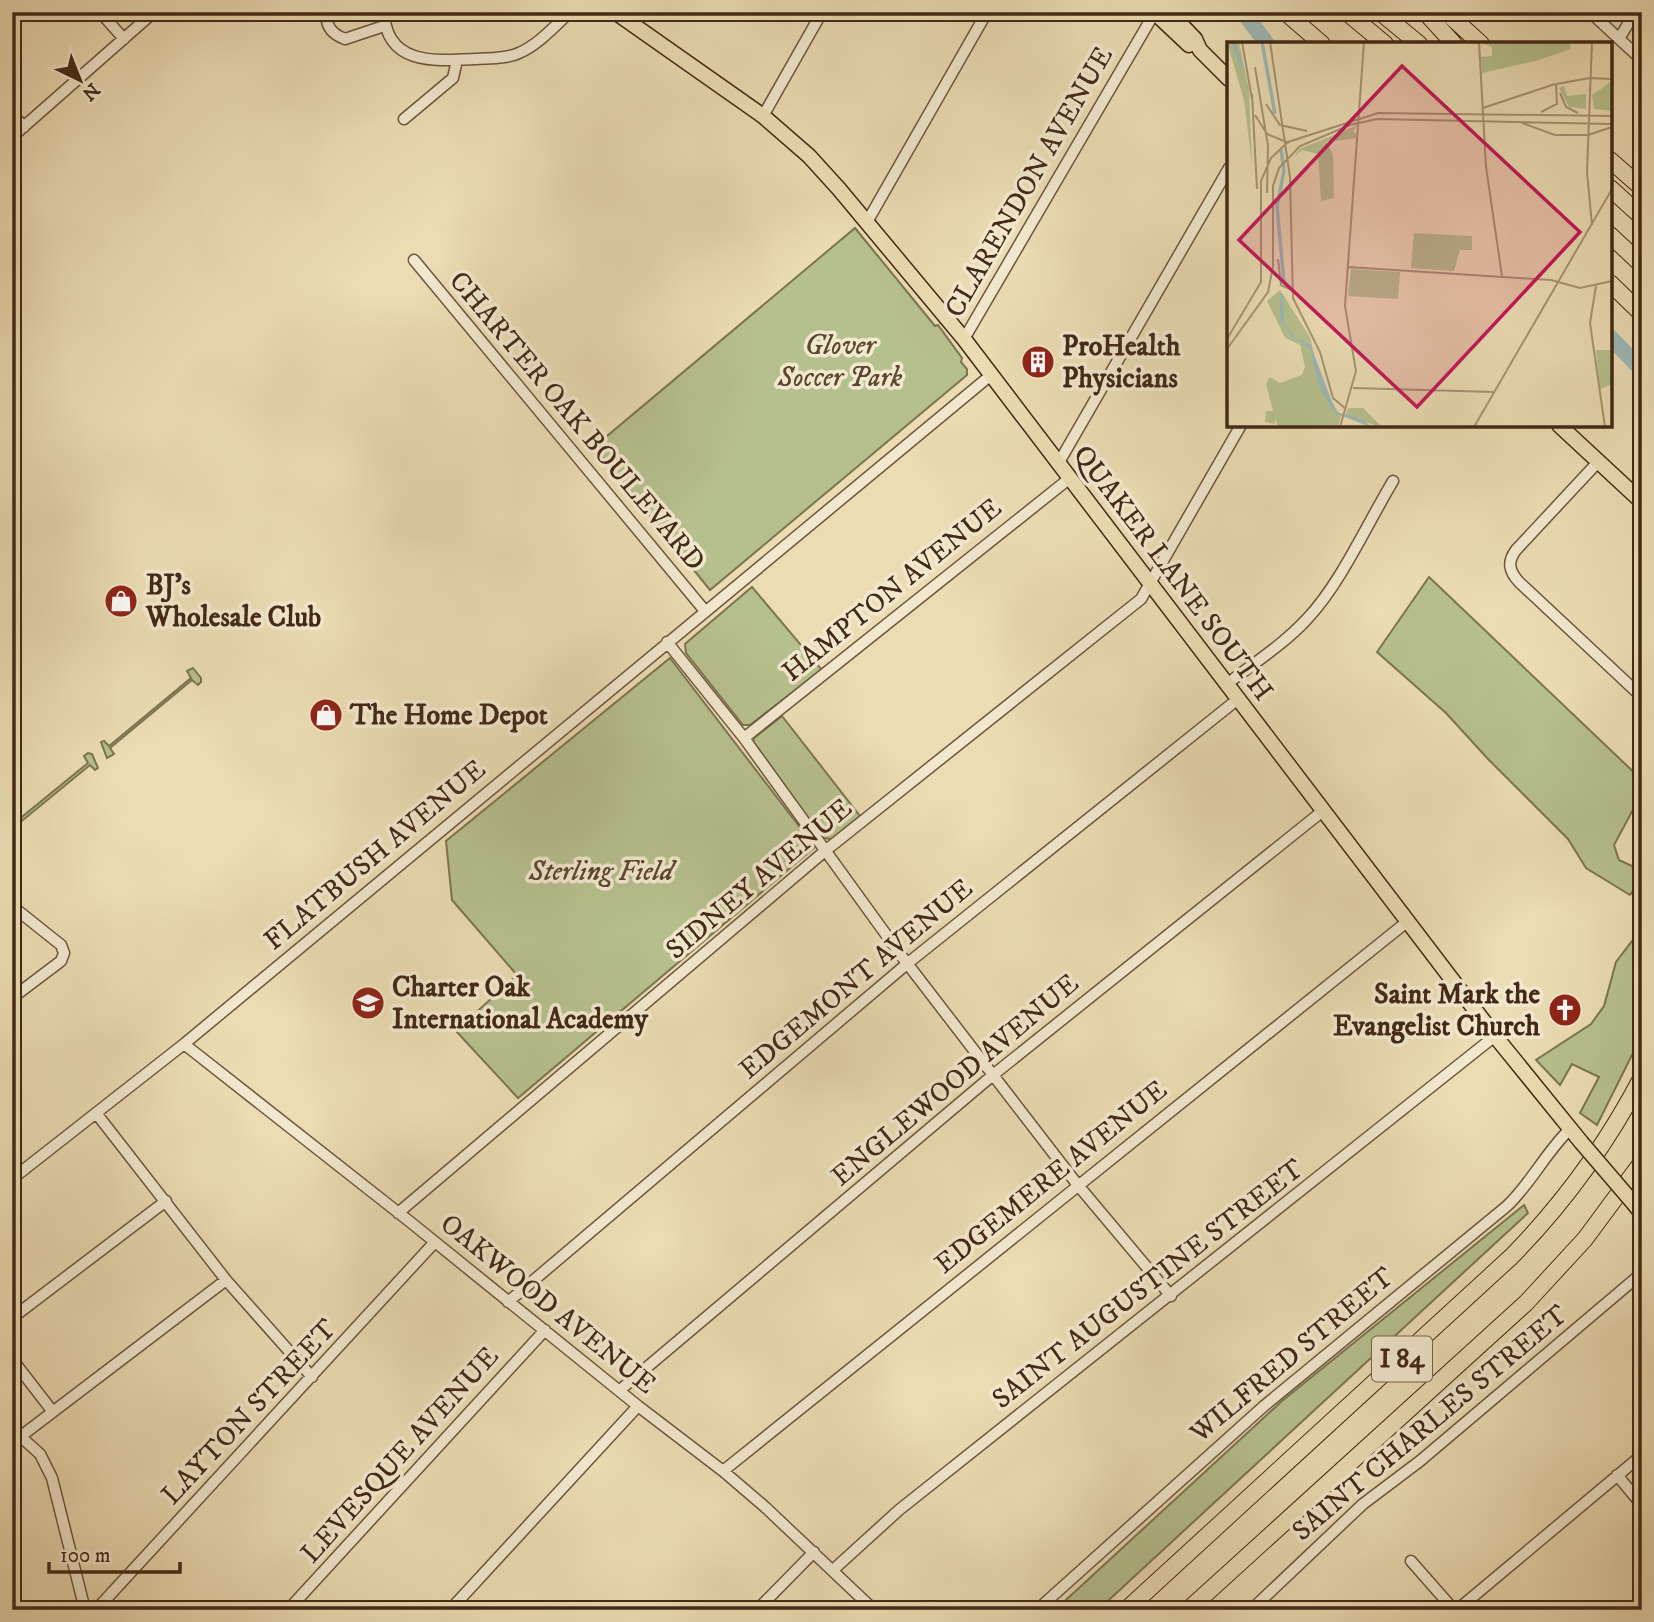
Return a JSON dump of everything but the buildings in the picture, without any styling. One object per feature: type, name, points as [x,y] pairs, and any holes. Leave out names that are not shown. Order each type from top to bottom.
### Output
[{"type":"highway","points":[[1285,12],[1320,42]]},
{"type":"highway","points":[[1380,12],[1417,42]]},
{"type":"highway","points":[[1425,12],[1452,42]]},
{"type":"highway","points":[[1447,12],[1479,42]]},
{"type":"highway","points":[[1349,13],[1372,42]]},
{"type":"highway","points":[[1349,13],[1383,42]]},
{"type":"highway","points":[[1612,162],[1642,188]]},
{"type":"highway","points":[[1612,190],[1642,218]]},
{"type":"highway","points":[[1612,197],[1626,203]]},
{"type":"highway","points":[[1612,237],[1642,265]]},
{"type":"highway","points":[[1612,285],[1642,316]]},
{"type":"highway","points":[[1612,299],[1642,316]]},
{"type":"highway","name":"I 84","points":[[1126,1610],[1511,1257],[1583,1174],[1613,1130],[1642,1077]]},
{"type":"highway","name":"I 84","points":[[1188,1610],[1533,1296],[1585,1240],[1642,1162]]},
{"type":"main road","name":"QUAKER LANE SOUTH","points":[[615,12],[633,18],[763,117],[821,168],[964,339],[1495,1036],[1638,1210]]},
{"type":"main road","points":[[1155,12],[1189,46],[1200,50]]},
{"type":"main road","points":[[1169,12],[1195,39],[1200,50],[1227,77]]},
{"type":"main road","points":[[1561,427],[1642,502]]},
{"type":"street","points":[[100,12],[124,38]]},
{"type":"street","points":[[12,137],[154,12]]},
{"type":"street","points":[[327,12],[326,21],[330,31],[345,39],[384,26]]},
{"type":"street","points":[[384,12],[384,26],[389,37],[407,55],[421,59],[457,60],[509,56],[522,52],[570,12]]},
{"type":"street","points":[[763,117],[822,12]]},
{"type":"street","points":[[867,222],[987,12]]},
{"type":"street","name":"CLARENDON AVENUE","points":[[964,339],[1155,12]]},
{"type":"street","points":[[1590,12],[1642,60]]},
{"type":"street","points":[[1619,39],[1635,12]]},
{"type":"street","points":[[404,119],[453,78],[457,60]]},
{"type":"street","points":[[12,114],[24,127]]},
{"type":"street","points":[[1058,464],[1227,171]]},
{"type":"street","name":"CHARTER OAK BOULEVARD","points":[[414,260],[705,611]]},
{"type":"street","name":"FLATBUSH AVENUE","points":[[12,1179],[184,1044],[991,374]]},
{"type":"street","name":"SIDNEY AVENUE","points":[[398,1213],[825,851],[1141,599],[1240,427]]},
{"type":"street","points":[[1598,462],[1516,550],[1510,559],[1510,568],[1519,582],[1642,697]]},
{"type":"street","name":"HAMPTON AVENUE","points":[[744,738],[1070,478]]},
{"type":"street","points":[[1227,684],[1291,634],[1316,609],[1393,481]]},
{"type":"street","points":[[667,642],[744,738],[993,1076],[1077,1184],[1171,1296]]},
{"type":"street","name":"EDGEMONT AVENUE","points":[[508,1302],[908,963],[1238,699]]},
{"type":"street","name":"ENGLEWOOD AVENUE","points":[[620,1390],[993,1076],[1324,810]]},
{"type":"street","points":[[12,906],[61,945],[64,953],[61,961],[12,998]]},
{"type":"street","name":"EDGEMERE AVENUE","points":[[723,1471],[1077,1184],[1408,921]]},
{"type":"street","name":"SAINT AUGUSTINE STREET","points":[[833,1570],[899,1510],[1495,1036]]},
{"type":"street","name":"OAKWOOD AVENUE","points":[[184,1044],[723,1471],[874,1610]]},
{"type":"street","points":[[96,1113],[226,1280],[312,1377]]},
{"type":"street","name":"WILFRED STREET","points":[[1037,1610],[1265,1406],[1507,1206],[1524,1190],[1556,1143],[1570,1129]]},
{"type":"street","points":[[12,1318],[166,1201]]},
{"type":"street","name":"LAYTON STREET","points":[[96,1610],[434,1243]]},
{"type":"street","name":"SAINT CHARLES STREET","points":[[1251,1610],[1363,1504],[1431,1452],[1642,1273]]},
{"type":"street","points":[[85,1610],[52,1478],[40,1454],[17,1440],[226,1280]]},
{"type":"street","name":"LEVESQUE AVENUE","points":[[288,1610],[545,1330]]},
{"type":"street","points":[[12,1359],[53,1412]]},
{"type":"street","points":[[450,1610],[638,1406]]},
{"type":"street","points":[[1410,1561],[1456,1610],[1642,1455]]},
{"type":"street","points":[[1617,1475],[1642,1505]]},
{"type":"street","points":[[757,1610],[814,1552]]},
{"type":"green space","name":"Glover Soccer Park","points":[[855,228],[935,326],[938,325],[962,358],[967,375],[710,590],[594,447]]},
{"type":"green space","points":[[1429,577],[1642,780],[1642,807],[1636,804],[1614,845],[1619,860],[1636,868],[1642,866],[1642,878],[1630,895],[1586,868],[1568,839],[1446,713],[1377,652]]},
{"type":"green space","points":[[752,587],[822,670],[750,725],[743,725],[686,653],[685,644]]},
{"type":"green space","name":"Sterling Field","points":[[670,658],[815,847],[518,1098],[456,1031],[517,975],[452,900],[446,841]]},
{"type":"green space","points":[[193,668],[201,682],[198,685],[192,680],[110,748],[114,754],[107,758],[101,742],[104,741],[109,746],[191,678],[187,671]]},
{"type":"green space","points":[[782,716],[860,816],[832,839],[821,838],[752,746],[754,738]]},
{"type":"green space","points":[[92,754],[98,768],[95,770],[90,765],[12,829],[12,825],[88,763],[84,756]]},
{"type":"green space","points":[[1642,928],[1642,1035],[1597,1125],[1580,1113],[1599,1077],[1572,1064],[1560,1085],[1536,1060],[1591,1024],[1604,1006],[1616,962]]},
{"type":"green space","points":[[1524,1205],[1528,1213],[1098,1610],[1055,1610],[1282,1401]]},
{"type":"waterway","points":[[1243,12],[1266,42]]},
{"type":"waterway","points":[[1612,339],[1642,370]]},
{"type":"place","name":"ProHealth Physicians","points":[[1038,362]]},
{"type":"place","name":"BJ's Wholesale Club","points":[[121,601]]},
{"type":"place","name":"The Home Depot","points":[[326,715]]},
{"type":"place","name":"Charter Oak International Academy","points":[[368,1003]]},
{"type":"place","name":"Saint Mark the Evangelist Church","points":[[1565,1010]]}]
